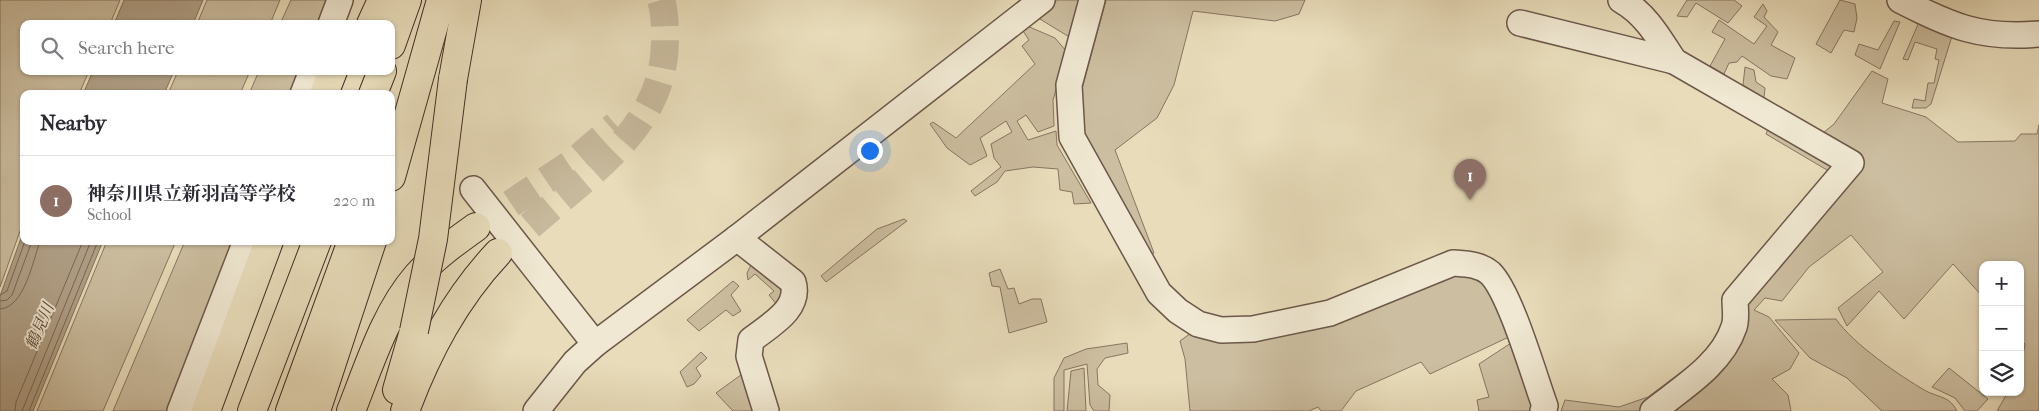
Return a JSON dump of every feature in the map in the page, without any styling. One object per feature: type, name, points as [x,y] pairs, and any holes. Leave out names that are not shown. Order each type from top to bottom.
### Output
[{"type":"highway","points":[[354,20],[362,0]]},
{"type":"highway","points":[[373,20],[382,0]]},
{"type":"highway","points":[[395,90],[407,0]]},
{"type":"highway","points":[[400,54],[426,0]]},
{"type":"highway","points":[[395,163],[441,0]]},
{"type":"highway","points":[[389,411],[414,331],[433,239],[453,79],[467,0]]},
{"type":"highway","points":[[326,90],[331,75]]},
{"type":"highway","points":[[346,90],[351,75]]},
{"type":"highway","points":[[375,90],[380,75]]},
{"type":"highway","points":[[351,411],[393,313],[416,277],[446,248],[476,227]]},
{"type":"highway","points":[[206,411],[268,245]]},
{"type":"highway","points":[[226,411],[288,245]]},
{"type":"highway","points":[[252,411],[315,245]]},
{"type":"highway","points":[[290,411],[351,245]]},
{"type":"highway","points":[[316,411],[371,245]]},
{"type":"highway","points":[[405,411],[418,378],[456,305],[476,277],[498,253]]},
{"type":"street","points":[[332,20],[340,0]]},
{"type":"street","points":[[536,411],[575,362],[595,344],[737,238],[1042,0]]},
{"type":"street","points":[[1092,0],[1069,85],[1072,138],[1159,293],[1178,311],[1198,324],[1222,330],[1253,329],[1330,313],[1453,263],[1474,264],[1489,273],[1503,290],[1549,409]]},
{"type":"street","points":[[1621,0],[1630,5],[1651,25],[1674,61]]},
{"type":"street","points":[[1900,0],[1961,29],[2012,36],[2039,34]]},
{"type":"street","points":[[1520,23],[1674,61],[1851,163],[1735,300],[1735,325],[1727,343],[1707,367],[1653,411]]},
{"type":"street","points":[[305,90],[310,75]]},
{"type":"street","points":[[473,189],[595,344]]},
{"type":"street","points":[[737,238],[793,282],[796,292],[790,308],[751,340],[749,356],[766,411]]},
{"type":"street","points":[[180,411],[244,245]]},
{"type":"shaded area","points":[[0,0],[120,0],[112,20],[20,20],[20,75],[87,75],[81,90],[20,90],[20,231],[0,287]]},
{"type":"shaded area","points":[[207,0],[280,0],[272,20],[199,20]]},
{"type":"shaded area","points":[[291,0],[334,0],[326,20],[282,20]]},
{"type":"shaded area","points":[[1058,0],[1083,0],[1071,38],[1035,16]]},
{"type":"shaded area","points":[[1106,0],[1305,0],[1299,14],[1275,21],[1193,11],[1174,85],[1157,118],[1115,150],[1154,253],[1149,258],[1078,137],[1079,100]]},
{"type":"shaded area","points":[[1687,0],[1734,0],[1742,6],[1728,23],[1696,3],[1687,17],[1677,16]]},
{"type":"shaded area","points":[[1840,0],[1855,4],[1857,18],[1854,32],[1844,30],[1831,53],[1816,44]]},
{"type":"shaded area","points":[[1763,4],[1767,11],[1764,17],[1778,32],[1771,45],[1795,58],[1787,79],[1771,76],[1742,56],[1737,62],[1729,63],[1724,74],[1710,66],[1725,39],[1712,32],[1719,20],[1754,44],[1767,26],[1754,17]]},
{"type":"shaded area","points":[[1894,21],[1900,22],[1880,69],[1855,55],[1859,44],[1878,50]]},
{"type":"shaded area","points":[[1919,22],[1952,36],[1931,104],[1926,108],[1912,108],[1914,99],[1925,101],[1928,83],[1934,83],[1939,60],[1935,59],[1937,49],[1915,42],[1908,60],[1903,59]]},
{"type":"shaded area","points":[[1025,25],[1055,38],[1067,52],[1053,100],[1054,126],[1038,132],[1026,115],[1017,121],[1028,140],[1056,131],[1057,145],[1091,203],[1074,204],[1072,192],[1060,190],[1058,169],[1033,167],[1005,171],[997,182],[975,196],[971,191],[1001,167],[994,158],[991,144],[1012,132],[1006,121],[980,138],[987,156],[970,165],[947,148],[930,124],[933,122],[956,138],[1035,64],[1022,46],[1029,40],[1021,28]]},
{"type":"shaded area","points":[[1745,67],[1754,70],[1756,82],[1765,88],[1764,98],[1743,85]]},
{"type":"shaded area","points":[[1872,71],[1888,79],[1882,103],[1926,117],[1958,142],[2015,141],[2021,134],[2037,134],[2039,125],[2039,411],[1997,411],[2006,396],[2024,396],[2024,261],[1979,261],[1979,293],[1953,264],[1904,319],[1879,291],[1847,326],[1838,308],[1883,272],[1851,235],[1809,267],[1782,301],[1765,298],[1754,310],[1769,317],[1799,353],[1790,369],[1772,379],[1788,395],[1791,411],[1561,411],[1565,400],[1619,407],[1648,397],[1714,347],[1832,173],[1766,134],[1775,112],[1818,137],[1834,124]]},
{"type":"shaded area","points":[[176,75],[248,75],[242,90],[170,90]]},
{"type":"shaded area","points":[[257,75],[303,75],[298,90],[251,90]]},
{"type":"shaded area","points":[[904,219],[907,221],[826,282],[821,276],[877,229]]},
{"type":"shaded area","points":[[105,245],[174,245],[103,411],[37,411]]},
{"type":"shaded area","points":[[183,245],[235,245],[177,411],[113,411]]},
{"type":"shaded area","points":[[751,265],[767,273],[777,284],[783,296],[777,305],[769,295],[774,291],[755,274],[748,280],[747,273]]},
{"type":"shaded area","points":[[1453,268],[1484,277],[1511,336],[1430,374],[1421,362],[1356,391],[1341,411],[1321,411],[1318,407],[1309,411],[1190,411],[1185,359],[1180,341],[1191,333],[1214,340]]},
{"type":"shaded area","points":[[1000,269],[1008,289],[1014,288],[1019,304],[1032,299],[1041,299],[1047,322],[1009,333],[1000,287],[992,286],[989,273]]},
{"type":"shaded area","points":[[733,281],[739,286],[731,295],[741,311],[733,316],[726,310],[699,331],[687,320]]},
{"type":"shaded area","points":[[1836,319],[1854,339],[1878,359],[1926,391],[1944,398],[1957,411],[1882,411],[1847,378],[1810,358],[1775,320]]},
{"type":"shaded area","points":[[1127,343],[1128,353],[1105,358],[1097,369],[1098,385],[1110,395],[1109,411],[1094,411],[1090,405],[1087,364],[1064,370],[1064,411],[1054,411],[1054,378],[1064,358],[1086,349]]},
{"type":"shaded area","points":[[1511,343],[1535,411],[1479,411],[1477,400],[1489,397],[1479,364]]},
{"type":"shaded area","points":[[701,352],[707,358],[696,368],[701,376],[694,384],[687,387],[680,372]]},
{"type":"shaded area","points":[[1084,368],[1086,411],[1067,411],[1071,371]]},
{"type":"shaded area","points":[[1949,368],[1979,392],[1979,396],[1984,396],[1988,399],[1977,411],[1965,411],[1955,398],[1932,387]]},
{"type":"shaded area","points":[[745,372],[754,411],[733,411],[716,393]]},
{"type":"water","points":[[124,0],[203,0],[195,20],[116,20]]},
{"type":"water","points":[[91,75],[172,75],[166,90],[85,90]]},
{"type":"water","name":"鶴見川","points":[[20,241],[20,245],[101,245],[33,411],[0,411],[0,296]]},
{"type":"tunnel","points":[[498,253],[589,176],[622,144],[636,127],[657,88],[663,66],[665,31],[661,0]]},
{"type":"tunnel","points":[[476,227],[575,161],[616,125]]},
{"type":"place","name":"神奈川県立新羽高等学校","points":[[1470,200]]}]
